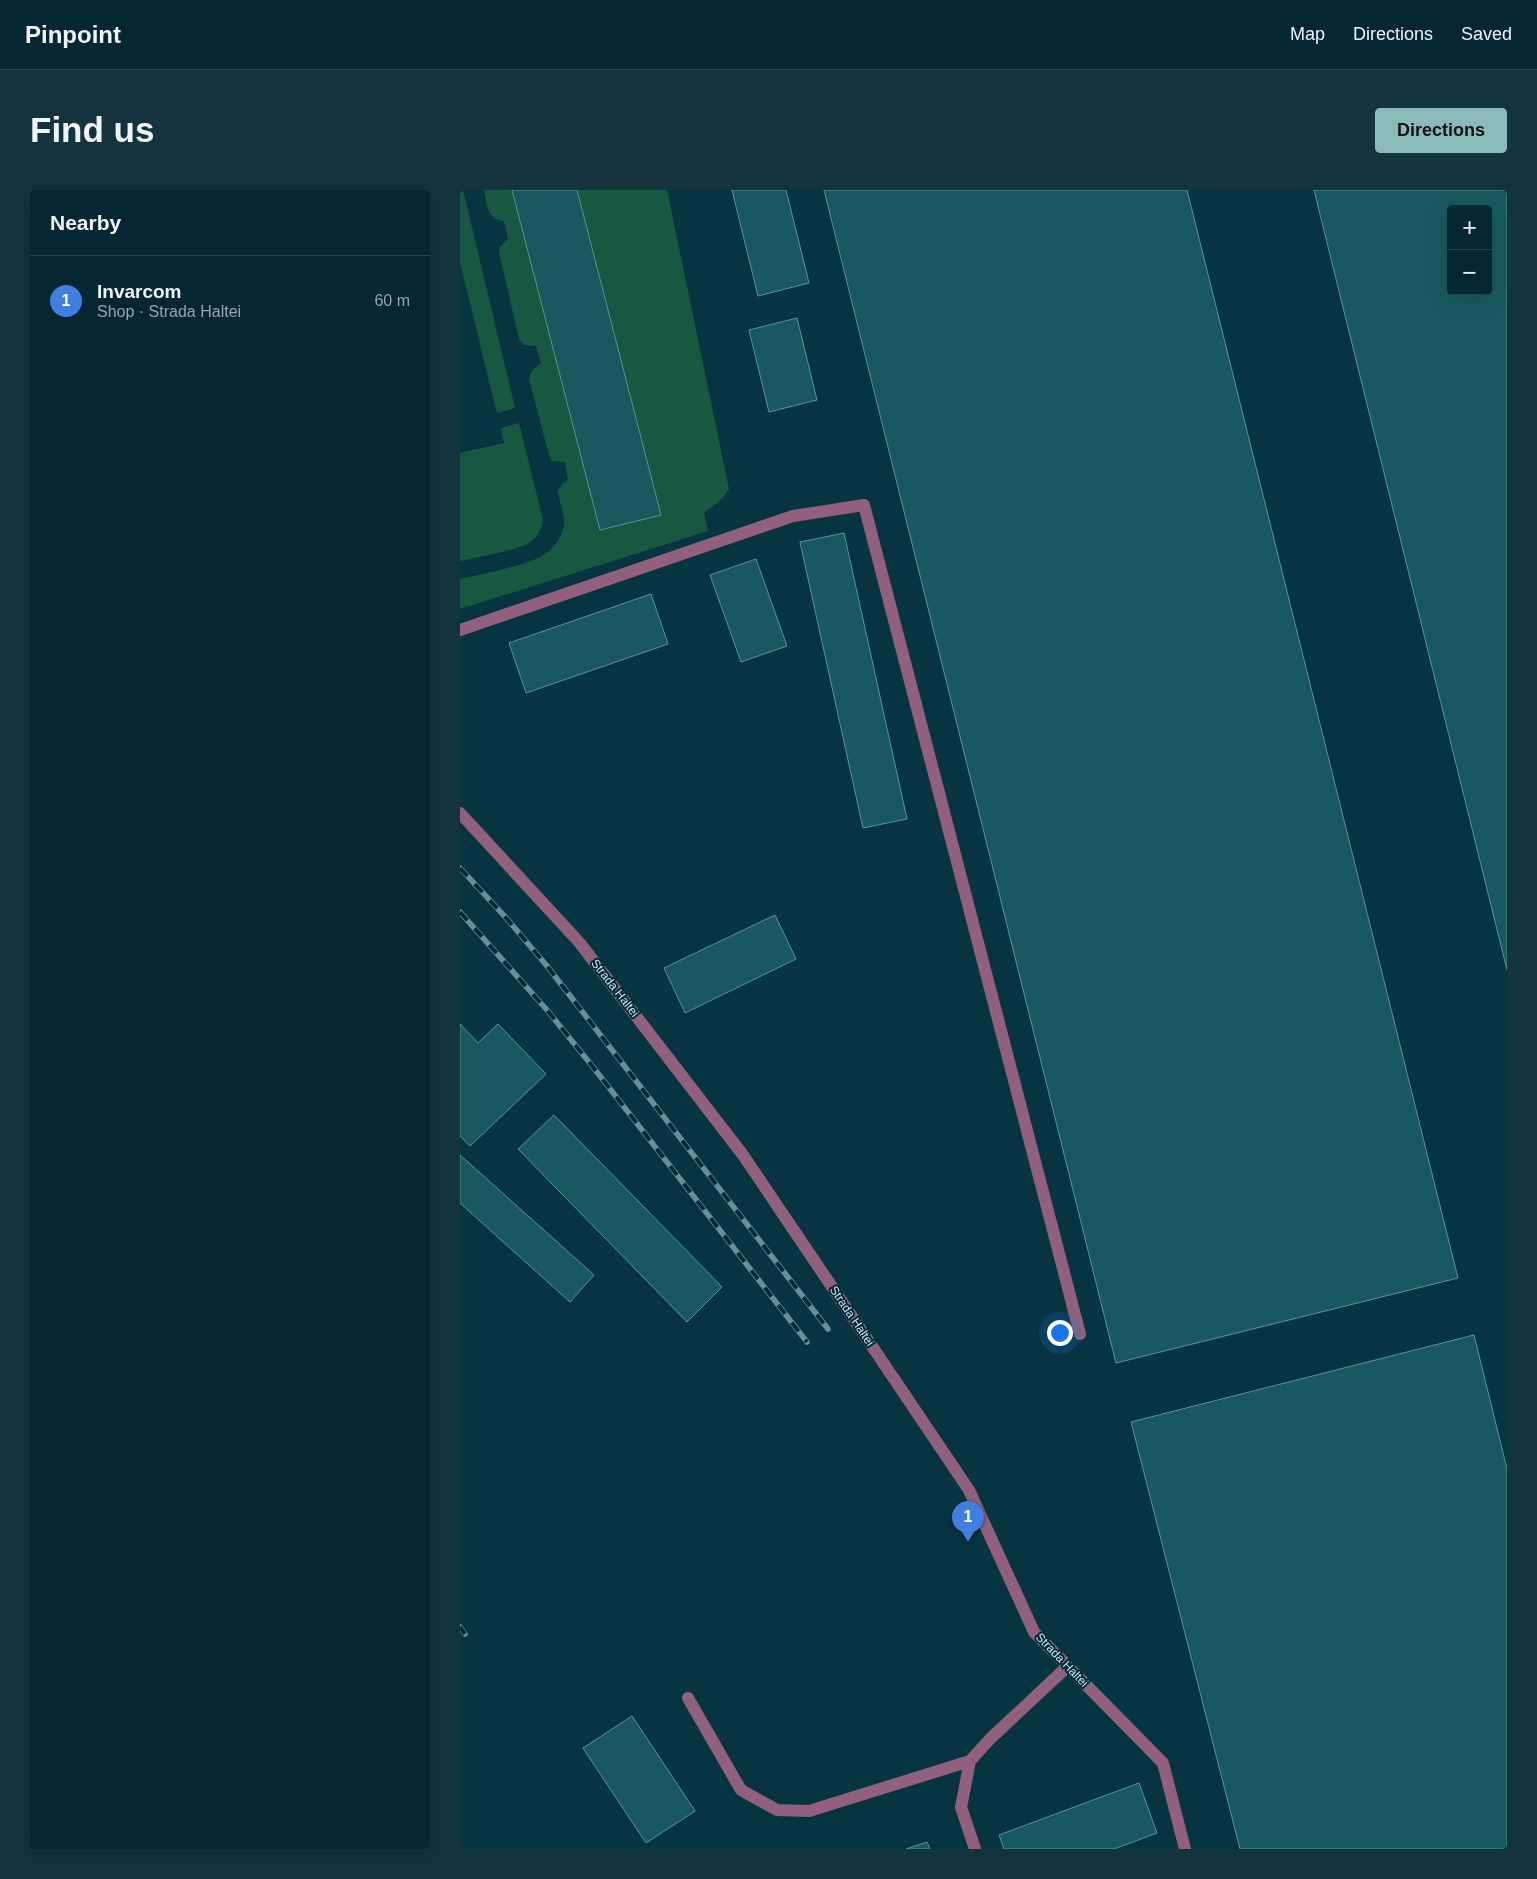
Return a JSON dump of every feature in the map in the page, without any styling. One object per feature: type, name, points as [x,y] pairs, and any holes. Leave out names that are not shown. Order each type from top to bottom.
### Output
[{"type":"street","points":[[460,630],[793,516],[864,505],[1080,1334]]},
{"type":"street","name":"Strada Haltei","points":[[460,813],[579,942],[743,1154],[969,1490],[1034,1632],[1164,1764],[1185,1849]]},
{"type":"street","points":[[975,1849],[960,1807],[970,1761],[991,1738],[1068,1666]]},
{"type":"street","points":[[688,1698],[741,1790],[777,1810],[809,1810],[970,1761]]},
{"type":"green space","points":[[460,190],[463,190],[515,408],[497,413],[460,263]]},
{"type":"green space","points":[[484,190],[667,190],[729,489],[722,499],[704,513],[708,531],[460,609],[460,579],[529,562],[545,554],[555,545],[562,534],[564,525],[564,516],[558,491],[562,484],[568,480],[565,462],[552,461],[549,455],[529,379],[532,370],[541,363],[536,346],[524,345],[519,339],[499,252],[500,247],[508,239],[504,221],[494,218],[491,214],[487,206]]},
{"type":"green space","points":[[519,423],[543,520],[540,530],[532,541],[523,546],[460,561],[460,453],[504,443],[501,428]]},
{"type":"building","points":[[512,190],[577,190],[661,515],[600,530]]},
{"type":"building","points":[[732,190],[786,190],[809,283],[758,296]]},
{"type":"building","points":[[824,190],[1187,190],[1458,1278],[1116,1363]]},
{"type":"building","points":[[1314,190],[1507,190],[1507,970]]},
{"type":"building","points":[[797,318],[817,400],[769,412],[749,330]]},
{"type":"building","points":[[844,533],[907,819],[863,828],[800,542]]},
{"type":"building","points":[[756,559],[787,646],[741,662],[710,575]]},
{"type":"building","points":[[651,594],[668,644],[526,693],[509,643]]},
{"type":"building","points":[[775,915],[796,959],[685,1013],[664,968]]},
{"type":"building","points":[[460,1024],[478,1043],[498,1024],[546,1074],[470,1146],[460,1136]]},
{"type":"building","points":[[554,1115],[722,1287],[687,1322],[518,1149]]},
{"type":"building","points":[[460,1155],[594,1275],[570,1302],[460,1203]]},
{"type":"building","points":[[1474,1335],[1507,1469],[1507,1849],[1240,1849],[1131,1422]]},
{"type":"building","points":[[632,1716],[695,1811],[646,1843],[583,1748]]},
{"type":"building","points":[[1139,1783],[1157,1833],[1114,1849],[1004,1849],[999,1835]]},
{"type":"building","points":[[927,1842],[930,1849],[906,1849]]},
{"type":"railway","points":[[460,868],[547,966],[828,1329]]},
{"type":"railway","points":[[460,912],[547,1010],[593,1067],[807,1342]]},
{"type":"railway","points":[[460,1627],[465,1634]]},
{"type":"place","name":"Invarcom","points":[[968,1542]]}]
